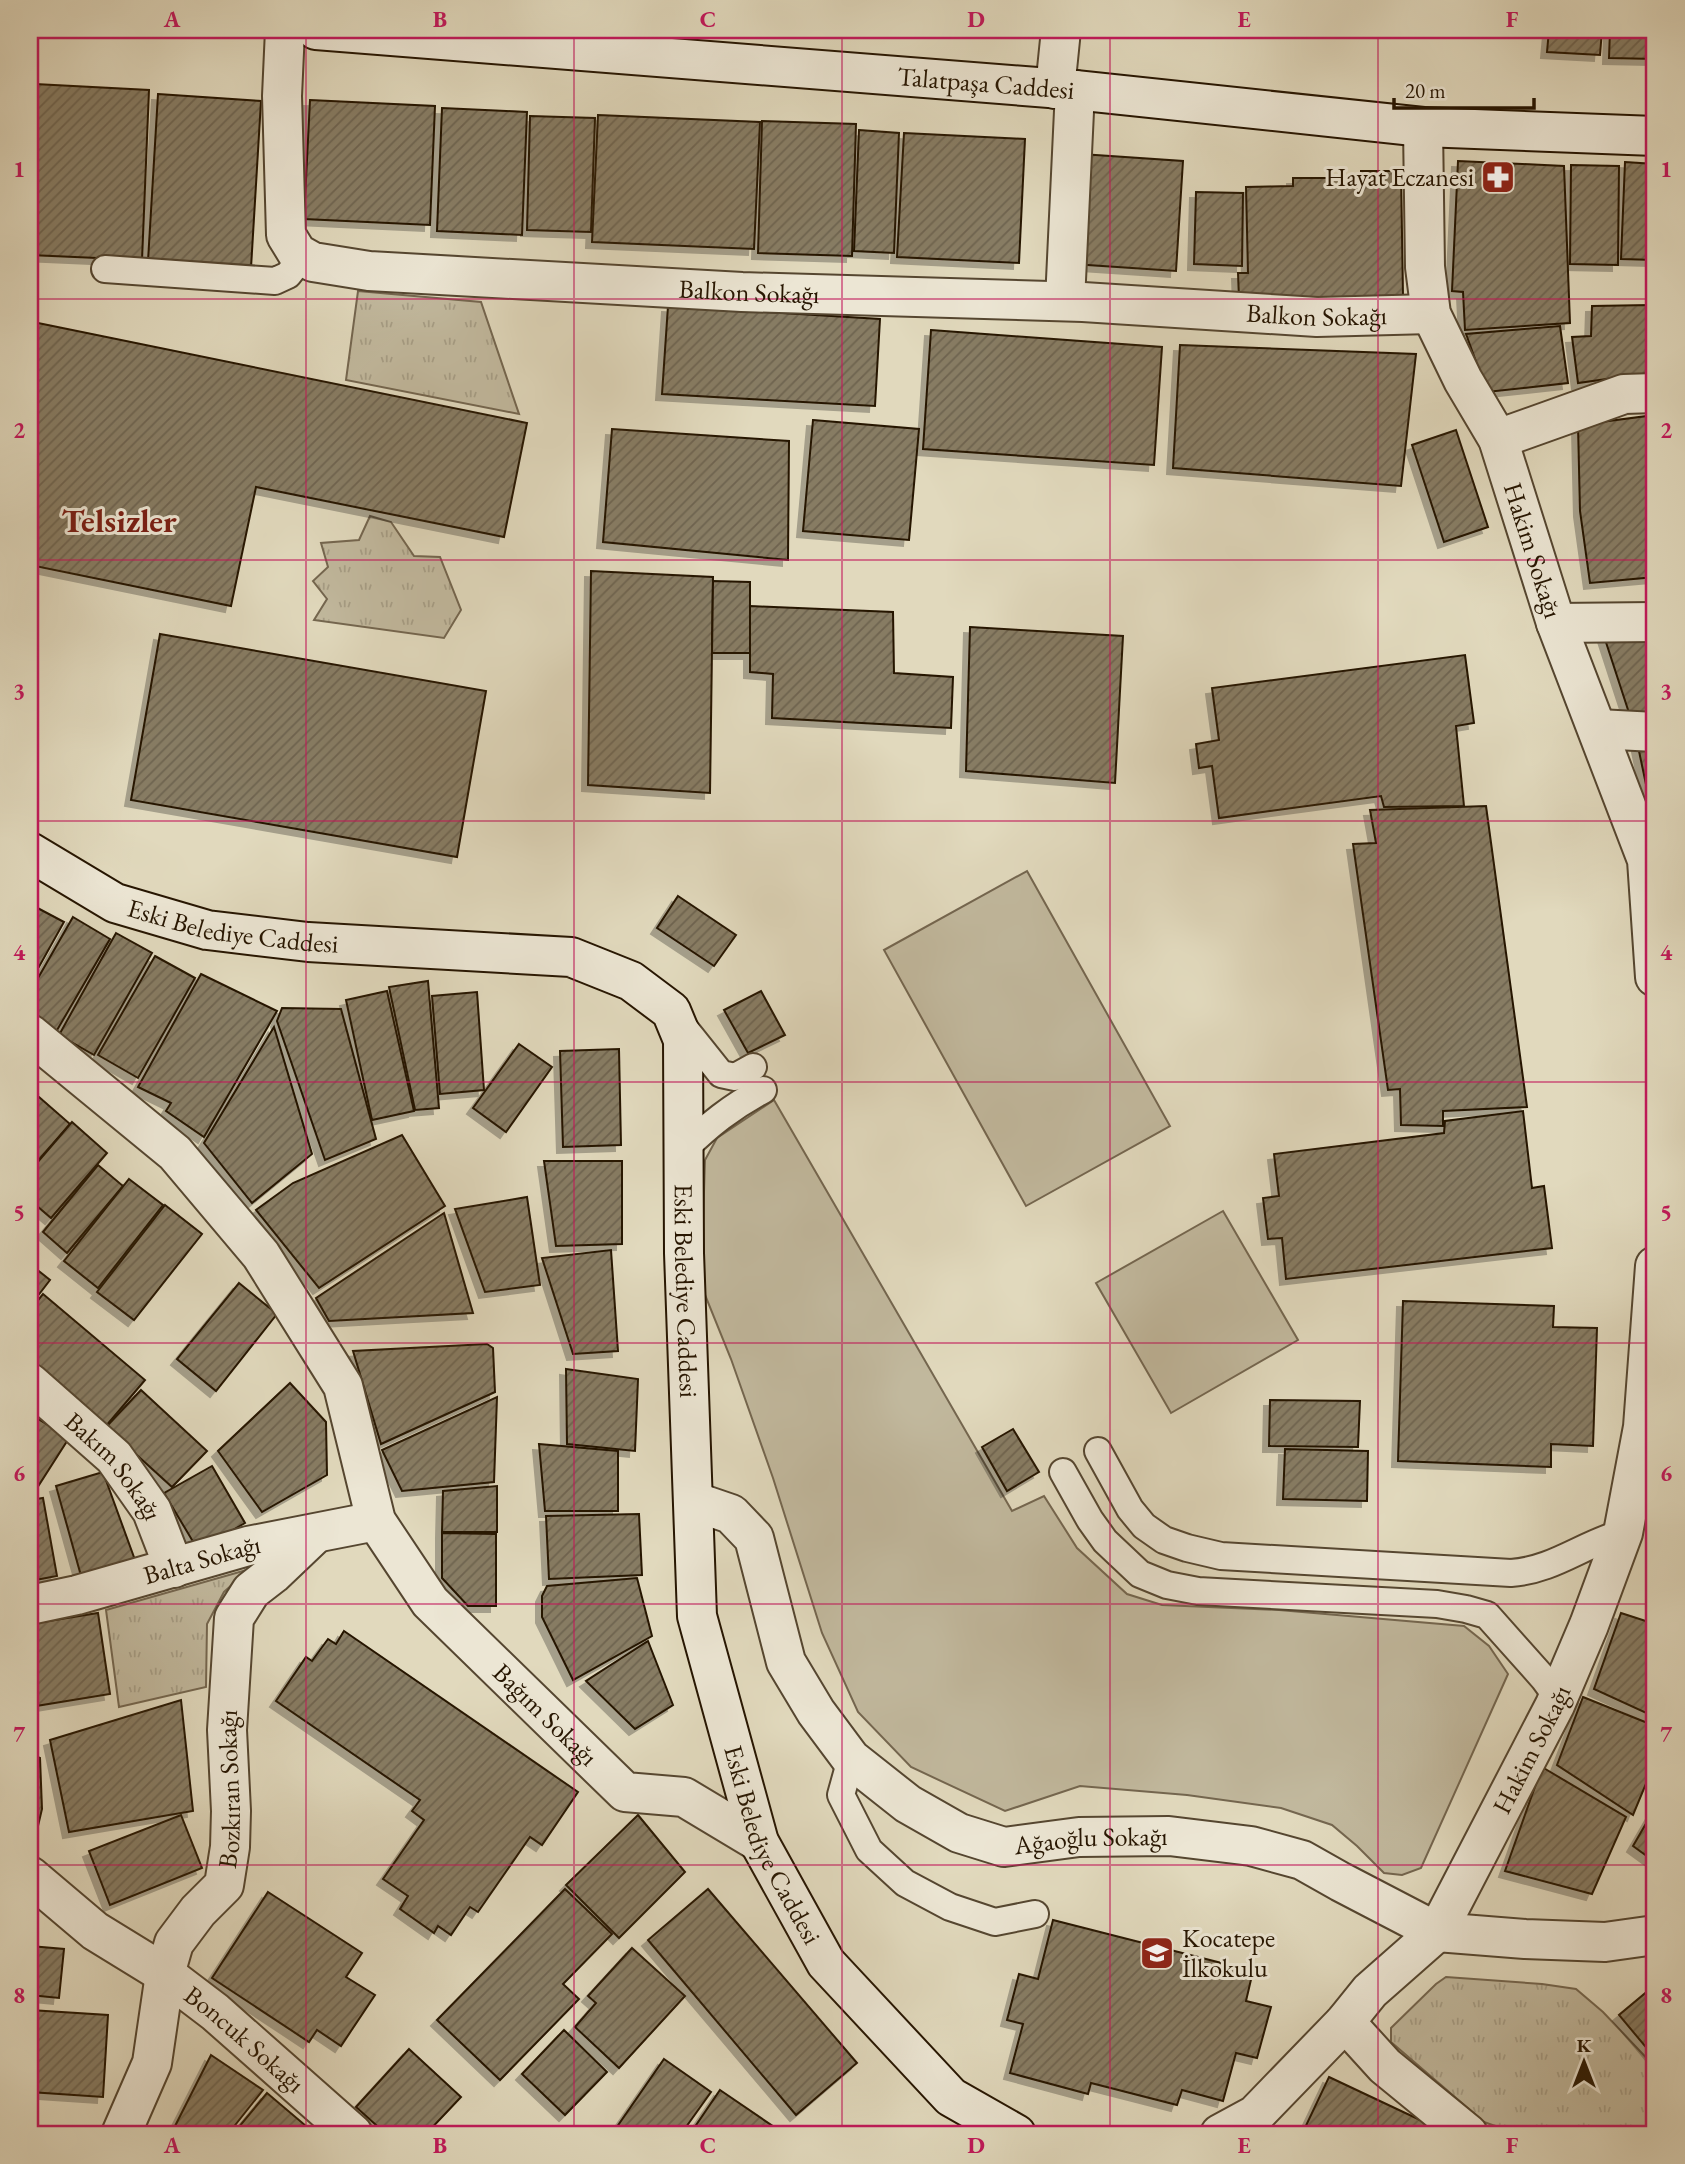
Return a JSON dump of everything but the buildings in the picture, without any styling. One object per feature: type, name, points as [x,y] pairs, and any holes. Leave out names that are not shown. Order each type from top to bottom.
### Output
[{"type":"street","points":[[285,30],[282,96],[286,235],[297,253],[303,256]]},
{"type":"street","name":"Talatpaşa Caddesi","points":[[316,30],[1065,90],[1423,127],[1655,136]]},
{"type":"street","points":[[1060,30],[1065,90],[1065,301]]},
{"type":"street","name":"Hakim Sokağı","points":[[1423,127],[1425,267],[1431,314],[1463,380],[1498,439],[1556,623],[1647,860],[1655,958]]},
{"type":"street","name":"Balkon Sokağı","points":[[303,256],[313,262],[369,271],[741,292],[1065,301],[1317,317],[1431,314]]},
{"type":"street","points":[[1498,439],[1624,394],[1655,393]]},
{"type":"street","points":[[1556,623],[1655,622]]},
{"type":"street","points":[[1598,729],[1655,732]]},
{"type":"street","name":"Eski Belediye Caddesi","points":[[30,852],[115,903],[207,930],[308,942],[571,957],[631,981],[671,1011],[682,1040],[684,1252],[697,1616],[759,1842],[827,1963],[951,2097],[1016,2134]]},
{"type":"street","name":"Bağım Sokağı","points":[[30,1034],[175,1153],[261,1255],[343,1386],[376,1521],[429,1602],[625,1792],[684,1797],[759,1842]]},
{"type":"street","name":"Hakim Sokağı","points":[[1220,2134],[1255,2115],[1345,2022],[1370,1992],[1437,1932],[1558,1698],[1623,1533],[1643,1427],[1655,1266]]},
{"type":"street","name":"Bakım Sokağı","points":[[30,1383],[114,1457],[152,1511],[174,1568]]},
{"type":"street","name":"Ağaoğlu Sokağı","points":[[692,1501],[732,1514],[754,1538],[786,1662],[816,1712],[851,1759],[908,1804],[959,1833],[1004,1847],[1079,1837],[1169,1836],[1251,1846],[1302,1860],[1437,1932],[1605,1942],[1655,1936]]},
{"type":"street","name":"Balta Sokağı","points":[[30,1605],[77,1595],[248,1546],[376,1521]]},
{"type":"street","name":"Bozkıran Sokağı","points":[[121,2134],[152,2063],[165,1974],[174,1943],[198,1911],[224,1885],[230,1847],[227,1730],[234,1618],[251,1591],[315,1534]]},
{"type":"street","name":"Boncuk Sokağı","points":[[30,1876],[95,1931],[165,1974],[215,2012],[353,2134]]},
{"type":"street","points":[[1345,2022],[1385,2066],[1468,2134]]},
{"type":"lane","points":[[105,269],[275,281],[288,275],[303,256]]},
{"type":"lane","points":[[671,1011],[721,1074],[758,1078],[730,1108],[683,1150]]},
{"type":"lane","points":[[1098,1451],[1130,1509],[1144,1526],[1164,1540],[1221,1556],[1511,1573],[1532,1571],[1602,1539],[1623,1533]]},
{"type":"lane","points":[[1063,1472],[1105,1541],[1140,1574],[1167,1585],[1198,1591],[1437,1604],[1487,1615],[1558,1698]]},
{"type":"lane","points":[[851,1759],[841,1795],[869,1850],[905,1883],[950,1907],[995,1922],[1035,1914]]},
{"type":"green space","points":[[358,291],[481,302],[519,414],[346,380]]},
{"type":"green space","points":[[370,516],[391,522],[414,556],[440,557],[461,610],[444,638],[314,620],[327,599],[313,581],[328,567],[321,543],[359,540]]},
{"type":"green space","points":[[1027,871],[1170,1126],[1026,1206],[884,950]]},
{"type":"green space","points":[[774,1100],[1012,1511],[1044,1496],[1077,1548],[1127,1594],[1162,1605],[1279,1610],[1464,1626],[1489,1646],[1508,1674],[1421,1868],[1402,1875],[1384,1873],[1332,1825],[1281,1808],[1187,1795],[1080,1786],[1005,1811],[911,1767],[858,1712],[822,1633],[773,1478],[731,1359],[701,1285],[705,1160],[717,1138]]},
{"type":"green space","points":[[1223,1211],[1298,1340],[1171,1413],[1096,1283]]},
{"type":"green space","points":[[250,1569],[224,1592],[207,1624],[206,1687],[119,1707],[106,1610]]},
{"type":"green space","points":[[1446,1977],[1576,1989],[1603,2012],[1655,2067],[1655,2134],[1515,2133],[1484,2122],[1391,2042],[1391,2028]]},
{"type":"place","name":"Hayat Eczanesi","points":[[1498,177]]},
{"type":"place","name":"Kocatepe İlkokulu","points":[[1157,1953]]},
{"type":"district","name":"Telsizler","points":[[119,520]]}]
